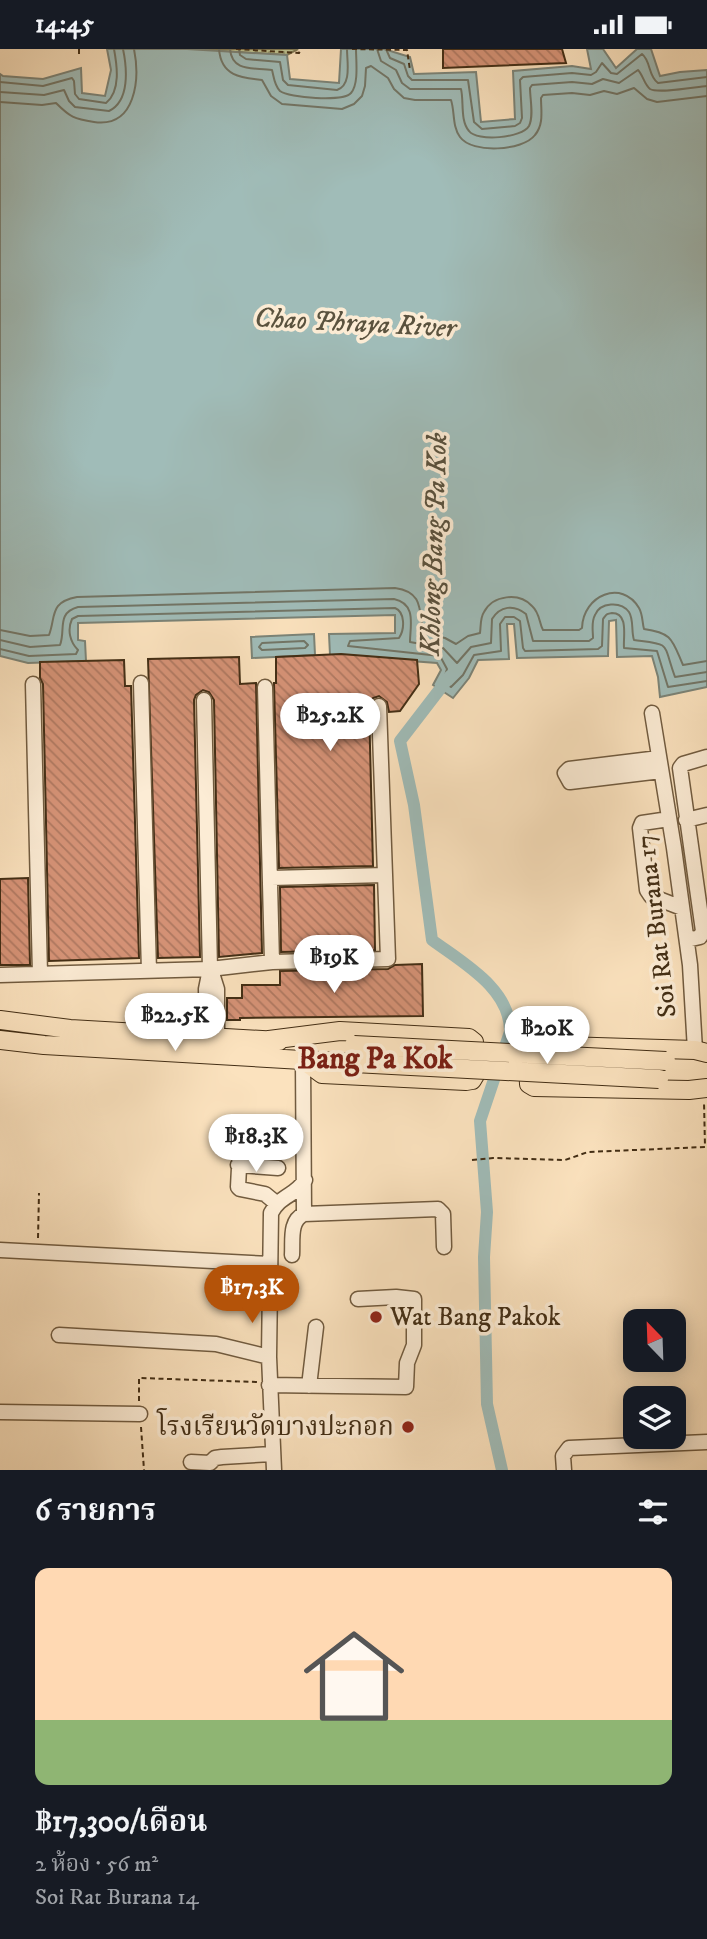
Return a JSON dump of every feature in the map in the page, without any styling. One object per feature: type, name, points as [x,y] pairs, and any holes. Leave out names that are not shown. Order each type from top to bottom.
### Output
[{"type":"main road","points":[[0,1020],[70,1028],[269,1040],[354,1054],[706,1085]]},
{"type":"main road","points":[[269,1040],[340,1031],[469,1038],[474,1042],[475,1076],[466,1081],[322,1074],[303,1060]]},
{"type":"main road","points":[[0,1040],[303,1060],[354,1054],[666,1061],[703,1055]]},
{"type":"main road","points":[[703,1055],[531,1045],[527,1047],[528,1084],[534,1087],[559,1088],[688,1090],[706,1085]]},
{"type":"street","points":[[141,683],[149,971]]},
{"type":"street","points":[[33,684],[40,974]]},
{"type":"street","points":[[265,687],[272,962]]},
{"type":"street","points":[[204,700],[211,969],[206,989],[211,1036]]},
{"type":"street","points":[[0,975],[211,969],[272,962],[388,959],[379,706]]},
{"type":"street","name":"Soi Rat Burana 17","points":[[652,713],[703,1055]]},
{"type":"street","points":[[687,940],[700,937],[703,931],[702,894],[686,820],[680,768],[682,764],[707,757]]},
{"type":"street","points":[[660,765],[570,782],[565,773],[569,769],[660,765]]},
{"type":"street","points":[[686,820],[707,815]]},
{"type":"street","points":[[669,819],[642,823],[640,828],[647,890],[651,896],[682,908]]},
{"type":"street","points":[[271,878],[384,875]]},
{"type":"street","points":[[303,1060],[304,1214]]},
{"type":"street","points":[[276,1203],[265,1194],[240,1189],[237,1184],[240,1133],[280,1143]]},
{"type":"street","points":[[238,1165],[278,1168]]},
{"type":"street","points":[[274,1470],[269,1384],[271,1213],[276,1203],[301,1187],[305,1180]]},
{"type":"street","points":[[292,1255],[293,1224],[304,1214],[438,1209],[443,1214],[444,1247]]},
{"type":"street","points":[[0,1250],[270,1264]]},
{"type":"street","points":[[269,1384],[406,1387],[407,1363],[414,1345],[414,1299],[358,1299]]},
{"type":"street","points":[[309,1386],[316,1327]]},
{"type":"street","points":[[59,1335],[216,1344],[269,1357]]},
{"type":"street","points":[[0,1412],[140,1414]]},
{"type":"street","points":[[564,1470],[563,1456],[569,1448],[707,1443]]},
{"type":"street","points":[[191,1462],[210,1463],[215,1458],[272,1454]]},
{"type":"path","points":[[79,49],[79,54]]},
{"type":"path","points":[[236,49],[299,53],[302,49]]},
{"type":"path","points":[[352,49],[407,50],[410,70]]},
{"type":"path","points":[[472,1160],[565,1160],[588,1152],[705,1147],[706,1085]]},
{"type":"path","points":[[38,1250],[39,1193]]},
{"type":"path","points":[[144,1470],[139,1378],[269,1384]]},
{"type":"green space","points":[[187,49],[298,49],[287,55]]},
{"type":"water","name":"Chao Phraya River","points":[[107,49],[187,49],[287,55],[290,79],[339,83],[341,49],[384,49],[410,57],[414,74],[476,72],[481,122],[515,119],[513,71],[572,66],[591,69],[587,49],[603,49],[616,68],[637,49],[651,49],[660,76],[707,70],[707,687],[660,697],[652,656],[617,657],[616,620],[609,621],[608,656],[517,658],[514,624],[507,624],[509,659],[478,660],[469,678],[453,698],[433,685],[441,670],[437,663],[330,655],[329,634],[395,633],[395,615],[78,623],[78,640],[85,641],[86,661],[28,663],[0,656],[0,74],[43,79],[81,68],[82,93],[105,96],[111,70]]},
{"type":"water","points":[[314,634],[315,655],[252,658],[251,637]]},
{"type":"building","points":[[443,49],[562,49],[566,63],[443,68]]},
{"type":"building","points":[[341,654],[417,660],[419,684],[400,711],[389,712],[387,702],[379,696],[373,698],[369,706],[373,866],[279,868],[274,683],[276,657]]},
{"type":"building","points":[[239,657],[240,684],[256,683],[262,953],[219,957],[214,700],[209,692],[203,690],[194,700],[200,957],[158,958],[148,659]]},
{"type":"building","points":[[124,660],[125,686],[131,686],[139,958],[49,961],[43,684],[40,678],[40,662]]},
{"type":"building","points":[[28,878],[30,965],[0,965],[0,879]]},
{"type":"building","points":[[374,885],[375,950],[281,952],[280,887]]},
{"type":"building","points":[[422,964],[423,1016],[227,1020],[227,998],[242,998],[242,985],[280,985],[280,971],[388,969],[395,965]]},
{"type":"waterway","name":"Khlong Bang Pa Kok","points":[[450,676],[400,741],[414,805],[432,940],[471,968],[494,990],[508,1017],[510,1032],[480,1121],[487,1212],[484,1257],[487,1404],[502,1470]]},
{"type":"place","name":"Wat Bang Pakok","points":[[376,1317]]},
{"type":"place","name":"โรงเรียนวัดบางปะกอก","points":[[408,1427]]},
{"type":"district","name":"Bang Pa Kok","points":[[375,1059]]}]
